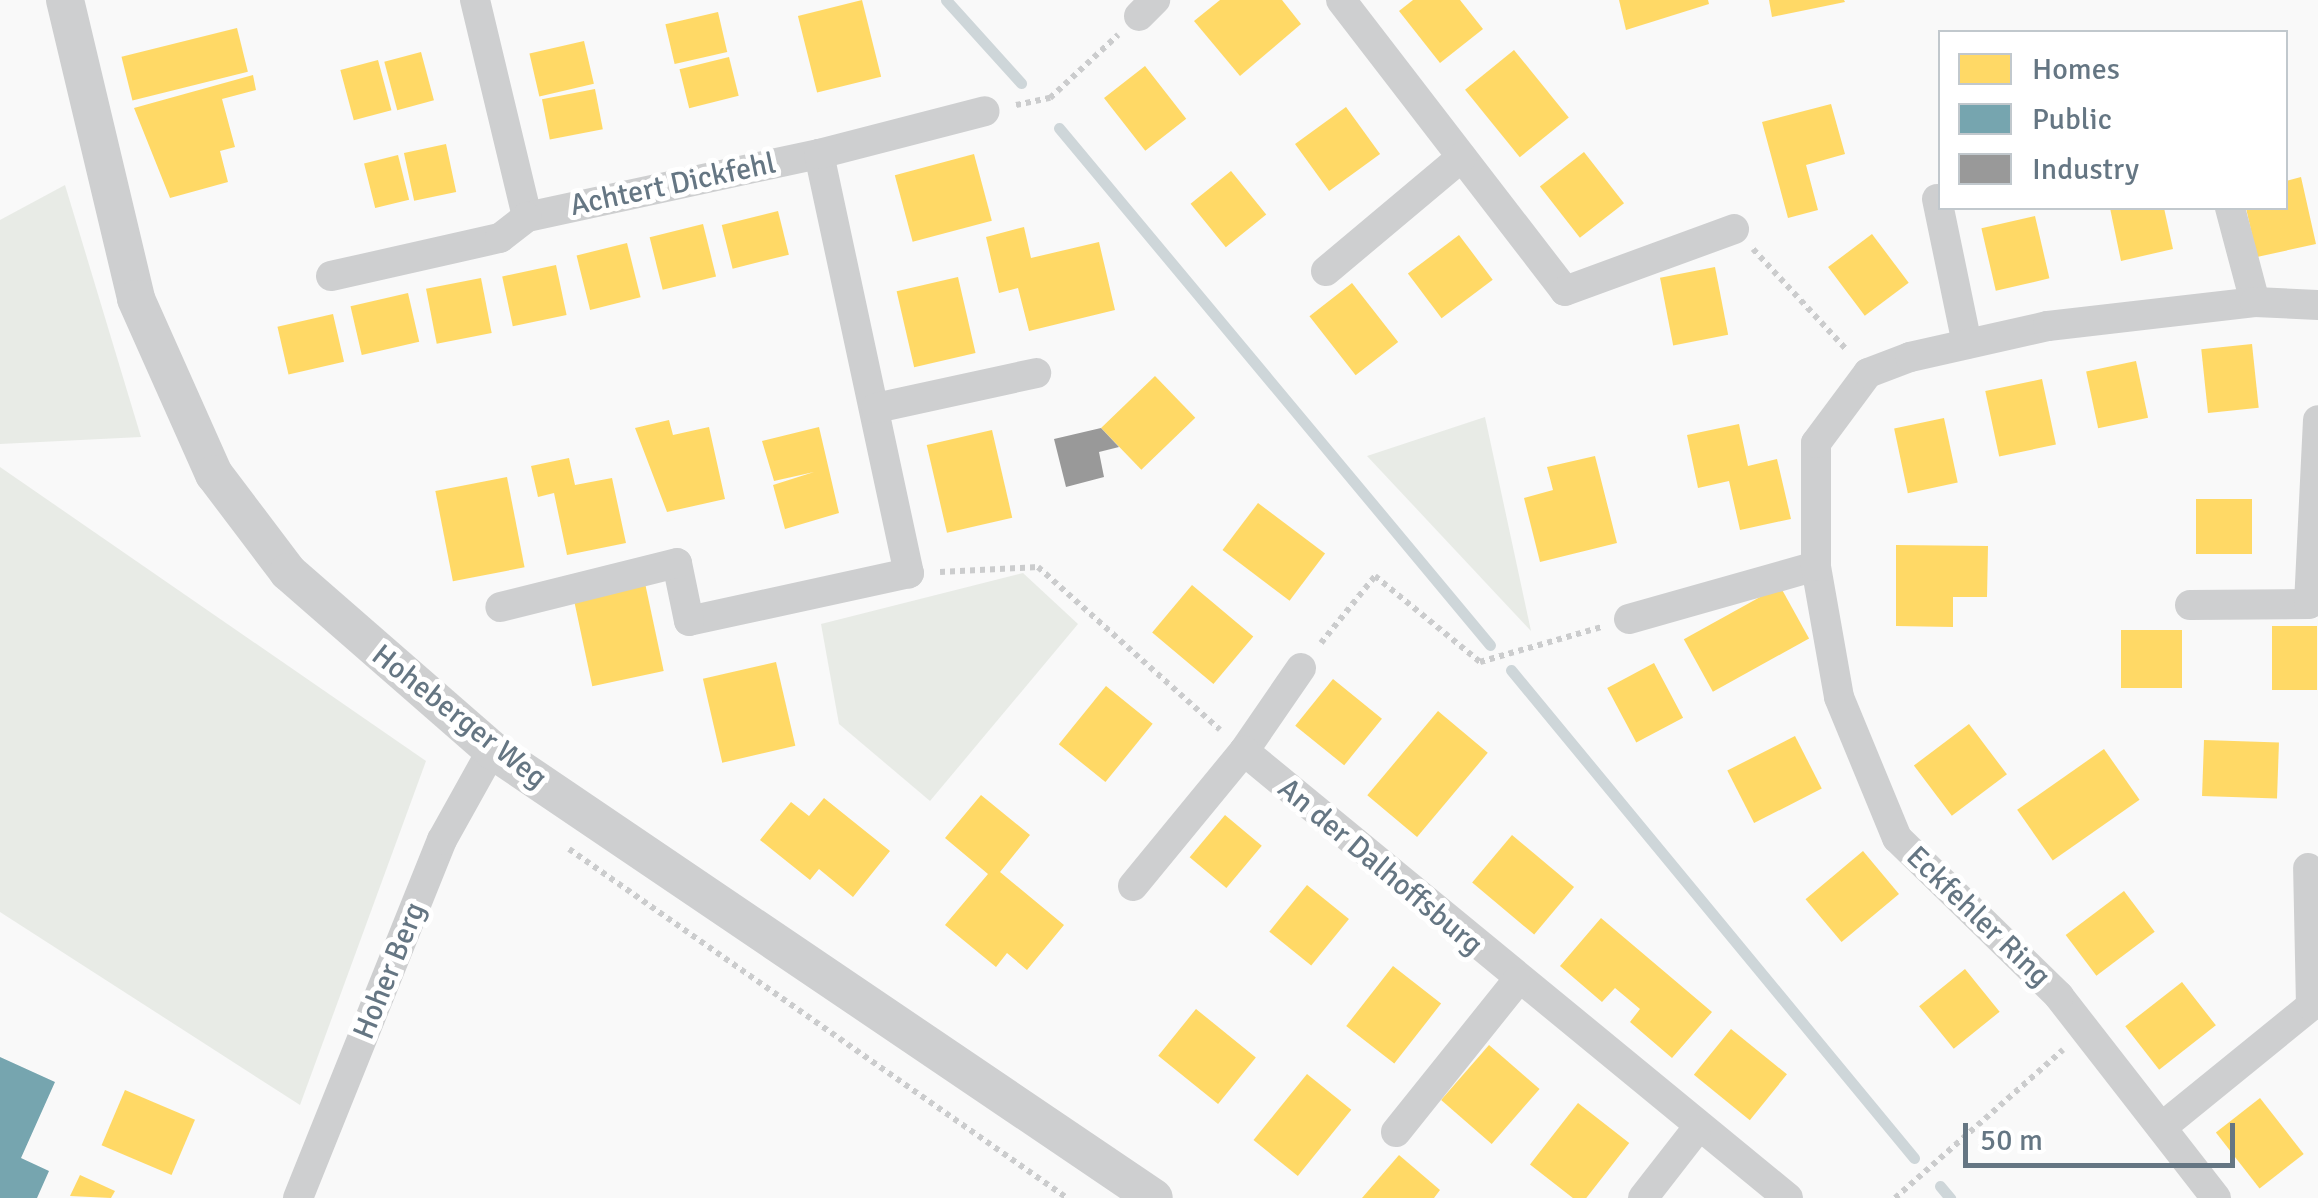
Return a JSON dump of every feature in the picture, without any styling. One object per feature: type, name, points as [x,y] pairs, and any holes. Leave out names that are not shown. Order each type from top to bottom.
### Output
[{"type":"street","name":"Hoheberger Weg","points":[[64,0],[136,299],[214,474],[288,572],[492,750],[1154,1198]]},
{"type":"street","points":[[475,0],[526,217]]},
{"type":"street","points":[[1340,0],[1565,291],[1734,229]]},
{"type":"street","name":"Achtert Dickfehl","points":[[331,276],[500,238],[526,217],[819,154],[985,111]]},
{"type":"street","name":"Achtert Dickfehl","points":[[819,154],[909,573]]},
{"type":"street","points":[[1326,271],[1462,157]]},
{"type":"street","points":[[1937,199],[1938,204]]},
{"type":"street","points":[[1939,210],[1967,344]]},
{"type":"street","points":[[2231,210],[2255,302]]},
{"type":"street","points":[[1868,372],[1967,344],[2255,302],[2318,305]]},
{"type":"street","points":[[876,408],[1036,372]]},
{"type":"street","name":"Eckfehler Ring","points":[[1868,372],[1816,442],[1816,566],[1840,697],[1897,838],[2085,1031],[2216,1198]]},
{"type":"street","points":[[2190,605],[2309,604],[2318,420]]},
{"type":"street","points":[[500,607],[677,564],[689,621],[909,573]]},
{"type":"street","points":[[1629,619],[1816,566]]},
{"type":"street","points":[[1133,886],[1244,751],[1301,668]]},
{"type":"street","name":"Hoher Berg","points":[[298,1198],[442,840],[492,750]]},
{"type":"street","name":"An der Dalhoffsburg","points":[[1244,751],[1696,1130],[1788,1198]]},
{"type":"street","points":[[2162,1126],[2310,1006],[2308,868]]},
{"type":"street","points":[[1396,1132],[1516,982]]},
{"type":"street","points":[[1643,1198],[1696,1130]]},
{"type":"path","points":[[985,111],[1050,98],[1147,8]]},
{"type":"path","points":[[1734,229],[1868,372]]},
{"type":"path","points":[[909,573],[1038,567],[1244,751]]},
{"type":"path","points":[[1301,668],[1375,576],[1480,662],[1629,619]]},
{"type":"path","points":[[1895,1198],[2085,1031]]},
{"type":"shaded area","points":[[65,185],[141,437],[0,444],[0,220]]},
{"type":"shaded area","points":[[1485,417],[1531,631],[1367,456]]},
{"type":"shaded area","points":[[0,467],[426,761],[300,1105],[0,912]]},
{"type":"shaded area","points":[[1023,573],[1078,624],[930,801],[839,724],[821,624]]},
{"type":"building: Homes","points":[[862,0],[881,77],[817,93],[798,16]]},
{"type":"building: Homes","points":[[1220,0],[1282,0],[1301,24],[1240,76],[1194,21]]},
{"type":"building: Homes","points":[[1413,0],[1460,0],[1483,29],[1440,63],[1399,11]]},
{"type":"building: Homes","points":[[1619,0],[1708,0],[1709,4],[1626,30]]},
{"type":"building: Homes","points":[[1769,0],[1844,0],[1845,2],[1772,17]]},
{"type":"building: Homes","points":[[718,12],[727,52],[675,64],[665,24]]},
{"type":"building: Homes","points":[[237,28],[248,72],[132,100],[122,57]]},
{"type":"building: Homes","points":[[584,41],[594,84],[539,96],[529,54]]},
{"type":"building: Homes","points":[[1514,50],[1569,118],[1520,157],[1465,90]]},
{"type":"building: Homes","points":[[421,52],[434,100],[397,110],[384,62]]},
{"type":"building: Homes","points":[[729,57],[739,96],[689,108],[680,69]]},
{"type":"building: Homes","points":[[378,60],[391,110],[354,120],[340,70]]},
{"type":"building: Homes","points":[[1145,66],[1186,119],[1145,151],[1104,98]]},
{"type":"building: Homes","points":[[253,75],[256,90],[222,99],[235,147],[220,151],[228,182],[170,198],[134,108]]},
{"type":"building: Homes","points":[[595,89],[603,129],[550,140],[542,99]]},
{"type":"building: Homes","points":[[1831,104],[1845,154],[1806,165],[1818,210],[1788,218],[1762,122]]},
{"type":"building: Homes","points":[[1346,107],[1380,154],[1329,191],[1295,144]]},
{"type":"building: Homes","points":[[446,144],[456,192],[414,201],[404,153]]},
{"type":"building: Homes","points":[[1584,152],[1624,203],[1580,238],[1540,186]]},
{"type":"building: Homes","points":[[974,154],[992,221],[913,242],[895,175]]},
{"type":"building: Homes","points":[[398,155],[409,200],[375,208],[364,163]]},
{"type":"building: Homes","points":[[1231,171],[1266,215],[1226,247],[1191,204]]},
{"type":"building: Homes","points":[[2301,177],[2316,244],[2257,257],[2246,210],[2288,210],[2288,180]]},
{"type":"building: Homes","points":[[2110,210],[2164,210],[2173,249],[2121,261]]},
{"type":"building: Homes","points":[[778,211],[789,255],[733,269],[722,225]]},
{"type":"building: Homes","points":[[2035,216],[2049,278],[1996,291],[1981,228]]},
{"type":"building: Homes","points":[[703,224],[716,276],[663,290],[650,237]]},
{"type":"building: Homes","points":[[1024,227],[1031,258],[1099,242],[1115,310],[1029,331],[1018,288],[999,293],[986,237]]},
{"type":"building: Homes","points":[[1872,234],[1909,283],[1865,316],[1828,267]]},
{"type":"building: Homes","points":[[1459,235],[1493,280],[1442,318],[1408,274]]},
{"type":"building: Homes","points":[[627,243],[641,297],[590,310],[577,256]]},
{"type":"building: Homes","points":[[556,265],[567,315],[513,326],[502,276]]},
{"type":"building: Homes","points":[[1715,267],[1728,335],[1673,345],[1660,278]]},
{"type":"building: Homes","points":[[958,277],[976,353],[914,367],[897,291]]},
{"type":"building: Homes","points":[[481,278],[492,333],[437,344],[426,289]]},
{"type":"building: Homes","points":[[1352,283],[1398,342],[1356,375],[1309,316]]},
{"type":"building: Homes","points":[[408,293],[419,342],[362,355],[351,306]]},
{"type":"building: Homes","points":[[333,314],[344,362],[288,375],[277,327]]},
{"type":"building: Homes","points":[[2252,344],[2259,408],[2208,413],[2201,349]]},
{"type":"building: Homes","points":[[2136,361],[2148,418],[2098,428],[2086,372]]},
{"type":"building: Homes","points":[[1155,376],[1195,418],[1141,470],[1101,428]]},
{"type":"building: Homes","points":[[2042,379],[2056,445],[1999,457],[1985,391]]},
{"type":"building: Homes","points":[[1944,418],[1958,483],[1908,493],[1894,429]]},
{"type":"building: Homes","points":[[669,420],[673,435],[709,427],[725,499],[667,512],[635,428]]},
{"type":"building: Homes","points":[[1739,424],[1748,466],[1777,459],[1791,519],[1740,530],[1729,481],[1698,488],[1687,435]]},
{"type":"building: Homes","points":[[819,427],[839,513],[785,529],[773,485],[814,472],[774,481],[762,441]]},
{"type":"building: Homes","points":[[992,430],[1012,518],[947,533],[927,445]]},
{"type":"building: Homes","points":[[1595,456],[1617,543],[1540,562],[1524,498],[1553,490],[1547,467]]},
{"type":"building: Homes","points":[[569,458],[575,485],[612,478],[626,543],[567,555],[554,493],[538,497],[531,466]]},
{"type":"building: Homes","points":[[507,477],[525,567],[453,581],[435,491]]},
{"type":"building: Homes","points":[[2196,499],[2252,499],[2252,554],[2196,554]]},
{"type":"building: Homes","points":[[1258,503],[1325,554],[1290,601],[1222,550]]},
{"type":"building: Homes","points":[[1896,545],[1988,546],[1987,597],[1953,597],[1953,627],[1896,626]]},
{"type":"building: Homes","points":[[645,583],[664,671],[592,686],[574,598]]},
{"type":"building: Homes","points":[[1192,585],[1253,636],[1213,684],[1152,632]]},
{"type":"building: Homes","points":[[1780,586],[1809,638],[1713,692],[1684,639]]},
{"type":"building: Homes","points":[[2272,626],[2317,626],[2317,690],[2272,690]]},
{"type":"building: Homes","points":[[2121,630],[2182,630],[2182,688],[2121,688]]},
{"type":"building: Homes","points":[[776,662],[795,746],[722,763],[703,679]]},
{"type":"building: Homes","points":[[1654,663],[1683,718],[1636,743],[1607,688]]},
{"type":"building: Homes","points":[[1333,679],[1382,719],[1344,765],[1295,726]]},
{"type":"building: Homes","points":[[1106,686],[1153,724],[1105,782],[1059,744]]},
{"type":"building: Homes","points":[[1438,711],[1488,753],[1417,837],[1367,795]]},
{"type":"building: Homes","points":[[1969,724],[2007,774],[1952,816],[1914,766]]},
{"type":"building: Homes","points":[[1795,736],[1822,789],[1754,823],[1727,771]]},
{"type":"building: Homes","points":[[2204,740],[2279,743],[2277,799],[2202,796]]},
{"type":"building: Homes","points":[[2104,749],[2140,800],[2053,861],[2017,810]]},
{"type":"building: Homes","points":[[981,795],[1030,835],[1000,872],[1064,925],[1027,970],[1007,953],[996,967],[945,925],[988,874],[945,838]]},
{"type":"building: Homes","points":[[824,798],[890,851],[853,897],[819,869],[810,880],[760,840],[791,802],[809,816]]},
{"type":"building: Homes","points":[[1225,815],[1262,846],[1226,888],[1190,857]]},
{"type":"building: Homes","points":[[1512,835],[1574,887],[1534,935],[1472,882]]},
{"type":"building: Homes","points":[[1863,851],[1899,894],[1842,942],[1806,899]]},
{"type":"building: Homes","points":[[1307,885],[1349,919],[1311,966],[1269,932]]},
{"type":"building: Homes","points":[[2124,891],[2155,932],[2096,976],[2066,935]]},
{"type":"building: Homes","points":[[1601,918],[1712,1012],[1672,1058],[1630,1022],[1640,1009],[1615,988],[1602,1002],[1560,966]]},
{"type":"building: Homes","points":[[1393,966],[1441,1004],[1394,1063],[1346,1026]]},
{"type":"building: Homes","points":[[1965,969],[2000,1012],[1954,1049],[1919,1006]]},
{"type":"building: Homes","points":[[2182,982],[2216,1025],[2159,1070],[2125,1026]]},
{"type":"building: Homes","points":[[1196,1009],[1256,1057],[1218,1104],[1158,1056]]},
{"type":"building: Homes","points":[[1731,1029],[1787,1074],[1750,1120],[1694,1075]]},
{"type":"building: Homes","points":[[1489,1045],[1540,1089],[1492,1144],[1441,1100]]},
{"type":"building: Homes","points":[[1307,1074],[1351,1110],[1298,1176],[1254,1140]]},
{"type":"building: Homes","points":[[125,1090],[195,1120],[172,1175],[102,1145]]},
{"type":"building: Homes","points":[[2260,1098],[2304,1154],[2260,1188],[2216,1132]]},
{"type":"building: Homes","points":[[1578,1103],[1629,1143],[1586,1198],[1573,1198],[1530,1164]]},
{"type":"building: Homes","points":[[1399,1155],[1440,1190],[1434,1198],[1362,1198]]},
{"type":"building: Homes","points":[[80,1175],[115,1191],[111,1198],[70,1196]]},
{"type":"building: Public","points":[[0,1057],[55,1082],[21,1158],[49,1171],[37,1198],[0,1198]]},
{"type":"building: Industry","points":[[1101,428],[1119,447],[1099,452],[1104,477],[1066,487],[1054,439]]},
{"type":"waterway","points":[[946,0],[1021,83]]},
{"type":"waterway","points":[[1059,128],[1490,645]]},
{"type":"waterway","points":[[1511,670],[1914,1158]]},
{"type":"waterway","points":[[1940,1186],[1950,1198]]}]
